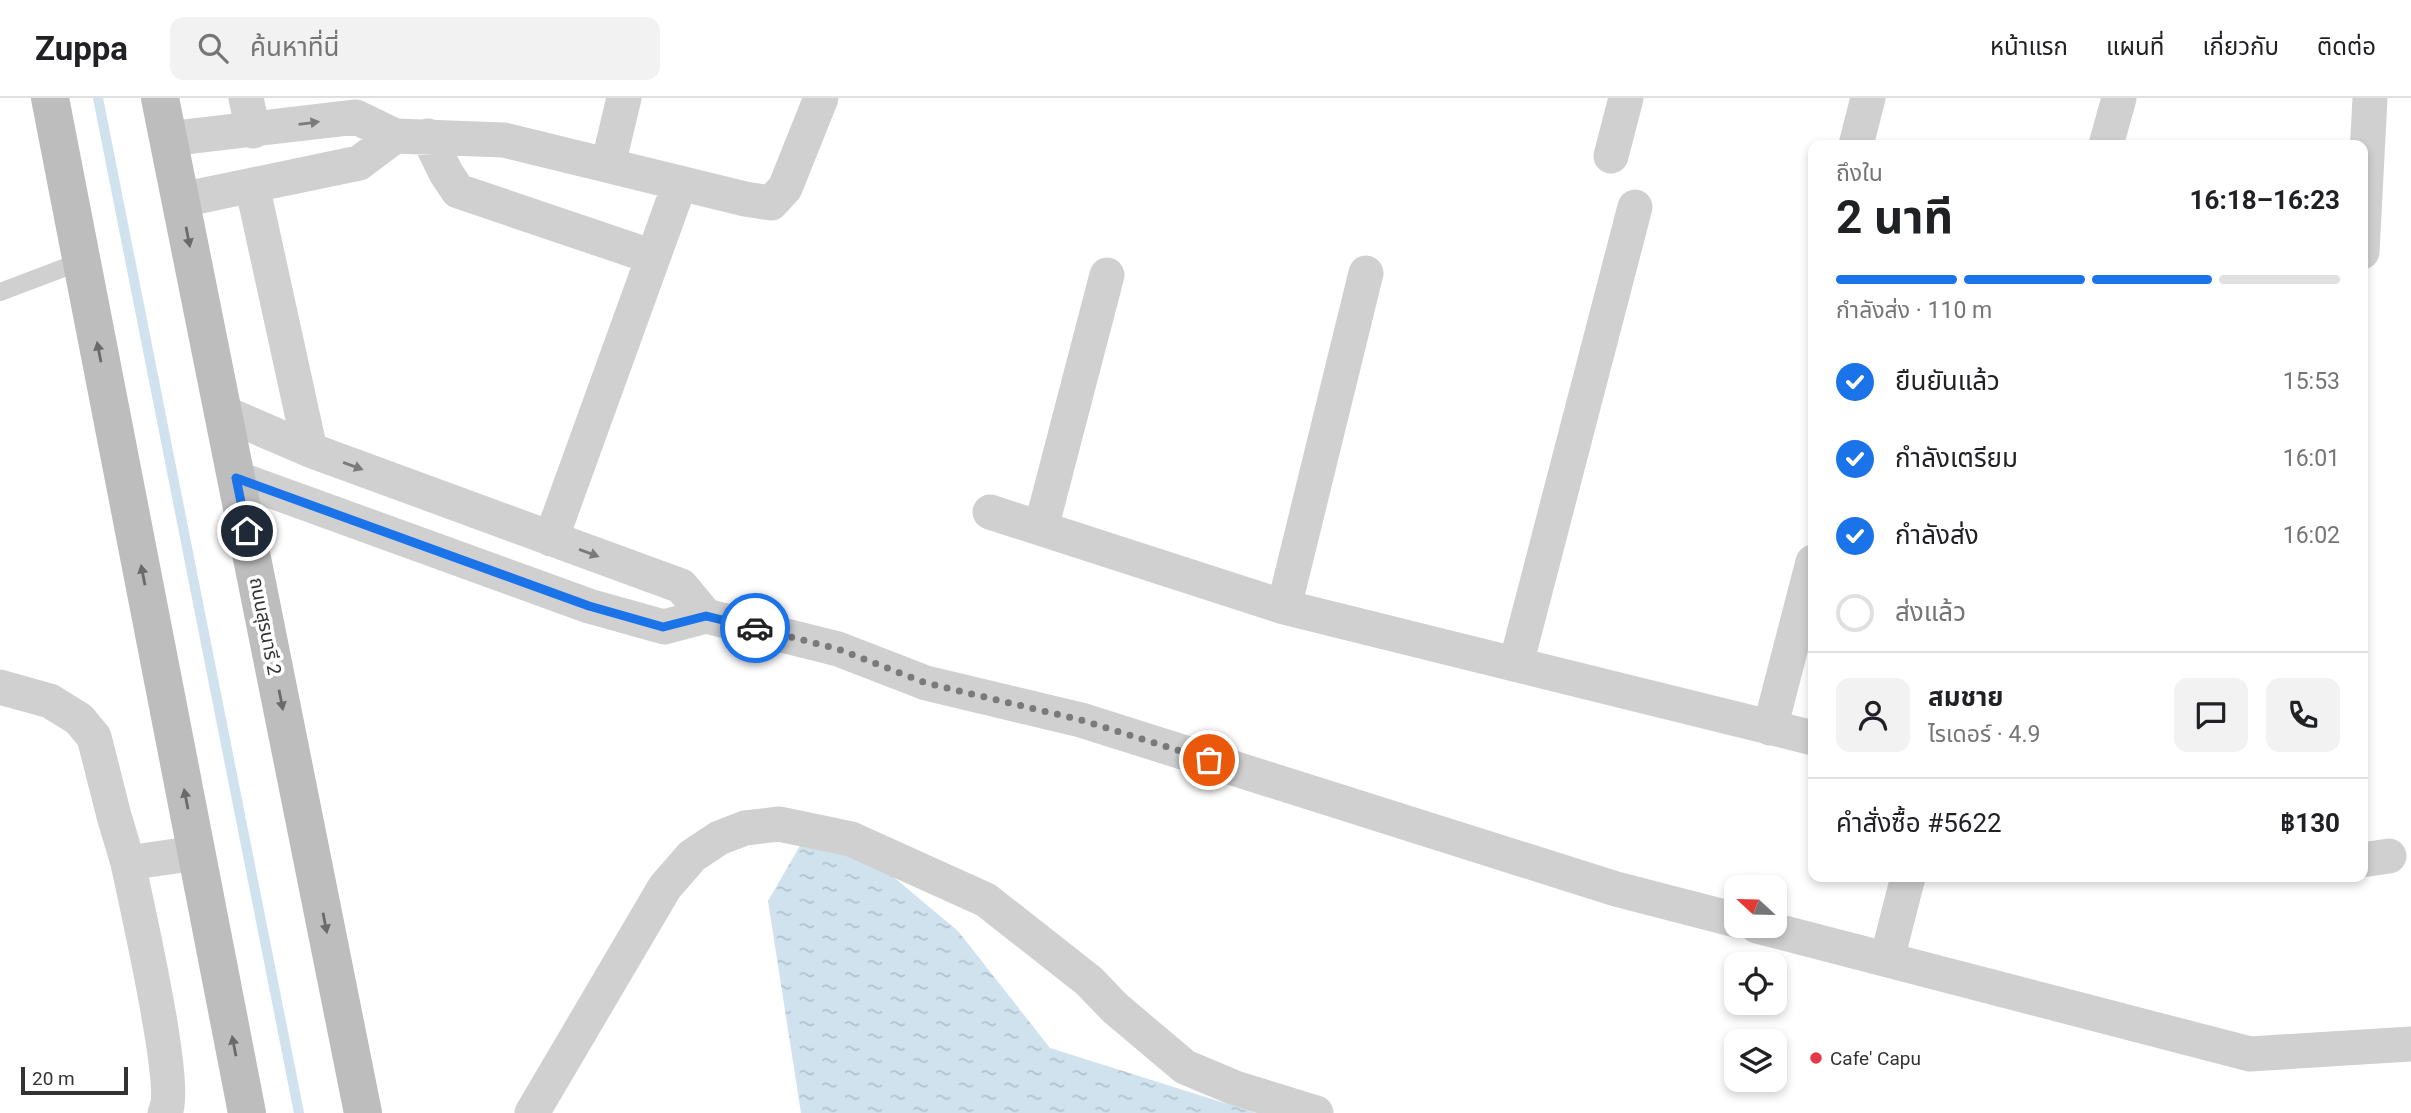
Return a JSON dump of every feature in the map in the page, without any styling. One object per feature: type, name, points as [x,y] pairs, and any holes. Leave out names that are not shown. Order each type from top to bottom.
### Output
[{"type":"main road","points":[[50,98],[247,1113]]},
{"type":"main road","name":"ถนนสุรนารี 2","points":[[160,98],[363,1113]]},
{"type":"street","points":[[608,165],[624,98]]},
{"type":"street","points":[[168,139],[250,114],[356,117],[412,136],[504,139],[744,200],[771,203],[785,188],[821,98]]},
{"type":"street","points":[[1611,156],[1626,98]]},
{"type":"street","points":[[1857,140],[1868,98]]},
{"type":"street","points":[[2107,140],[2119,98]]},
{"type":"street","points":[[2368,140],[2370,98]]},
{"type":"street","points":[[181,200],[359,163],[412,136]]},
{"type":"street","points":[[412,136],[446,173],[458,191],[653,257]]},
{"type":"street","points":[[551,539],[680,183]]},
{"type":"street","points":[[252,185],[310,450]]},
{"type":"street","points":[[1516,664],[1635,207]]},
{"type":"street","points":[[1284,607],[1366,273]]},
{"type":"street","points":[[1041,528],[1107,275]]},
{"type":"street","points":[[222,412],[310,450],[681,586],[706,616]]},
{"type":"street","points":[[236,478],[589,606],[663,627],[706,616],[838,649],[926,683],[1081,720],[1616,889],[1724,917]]},
{"type":"street","points":[[990,512],[1284,607],[1808,737]]},
{"type":"street","points":[[1770,728],[1808,581]]},
{"type":"street","points":[[0,687],[50,701],[79,719],[94,737],[128,863],[164,1049],[169,1085],[168,1108],[165,1113]]},
{"type":"street","points":[[532,1113],[665,887],[692,856],[719,838],[746,828],[779,824],[851,839],[986,900],[1089,981],[1115,1008],[1185,1067],[1235,1088],[1316,1113]]},
{"type":"street","points":[[128,863],[196,853]]},
{"type":"street","points":[[1887,959],[1907,882]]},
{"type":"street","points":[[1787,933],[2250,1054],[2411,1044]]},
{"type":"lane","points":[[0,292],[82,261]]},
{"type":"water","points":[[801,844],[866,854],[958,931],[1050,1048],[1256,1113],[801,1113],[768,901]]},
{"type":"waterway","points":[[98,98],[299,1113]]},
{"type":"way so far","points":[[755,628],[838,649],[926,683],[1081,720],[1209,760]]},
{"type":"place","name":"Cafe' Capu","points":[[1816,1058]]},
{"type":"route","points":[[247,531],[236,478],[589,606],[663,627],[706,616],[755,628]]}]
